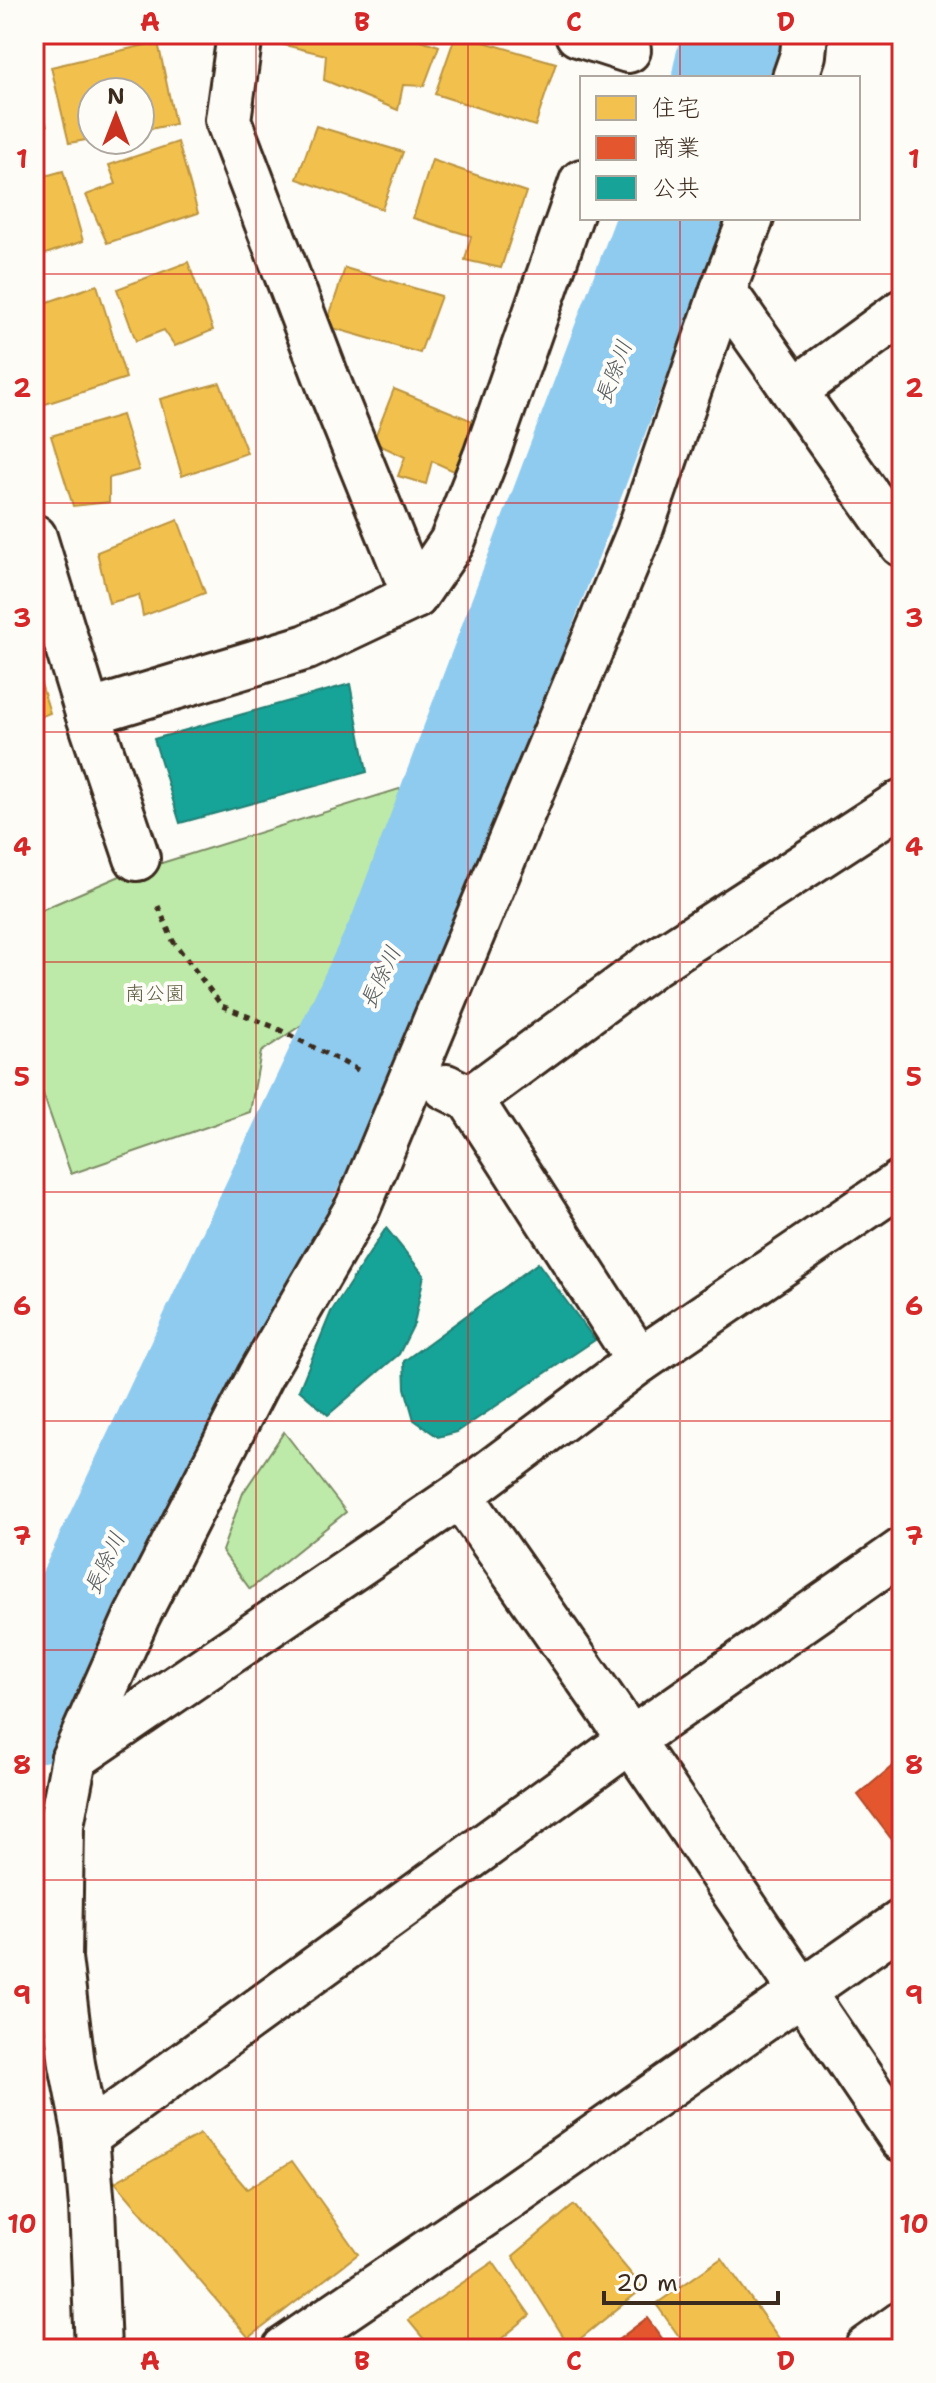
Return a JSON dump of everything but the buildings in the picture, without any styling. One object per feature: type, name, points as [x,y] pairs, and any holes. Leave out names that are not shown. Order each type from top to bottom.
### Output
[{"type":"street","points":[[240,34],[228,120],[330,387],[415,596]]},
{"type":"street","points":[[578,34],[627,54]]},
{"type":"street","points":[[88,713],[307,647],[415,596],[452,542],[486,456],[580,188]]},
{"type":"street","points":[[98,2349],[86,2136],[72,2064],[59,1958],[61,1825],[74,1758],[137,1616],[253,1390],[358,1207],[639,533],[750,220]]},
{"type":"street","points":[[723,290],[794,391],[897,527]]},
{"type":"street","points":[[794,391],[902,312]]},
{"type":"street","points":[[34,537],[137,858]]},
{"type":"street","points":[[470,1099],[653,964],[902,802]]},
{"type":"street","points":[[410,1083],[470,1099],[639,1361]]},
{"type":"street","points":[[74,1758],[460,1495],[639,1361],[902,1182]]},
{"type":"street","points":[[460,1495],[902,2139]]},
{"type":"street","points":[[86,2136],[631,1740],[902,1551]]},
{"type":"street","points":[[285,2349],[502,2202],[902,1922]]},
{"type":"street","points":[[867,2349],[902,2324]]},
{"type":"path","points":[[137,858],[173,941],[222,1006],[410,1083]]},
{"type":"path","points":[[34,1170],[41,1193]]},
{"type":"green space","name":"南公園","points":[[412,785],[346,947],[312,1018],[261,1052],[250,1112],[71,1174],[34,1068],[34,913],[120,876]]},
{"type":"green space","points":[[284,1432],[346,1512],[250,1589],[222,1551],[243,1493]]},
{"type":"waterway","name":"長除川","points":[[724,76],[734,34]]},
{"type":"waterway","name":"長除川","points":[[34,1711],[400,936],[670,220]]}]
